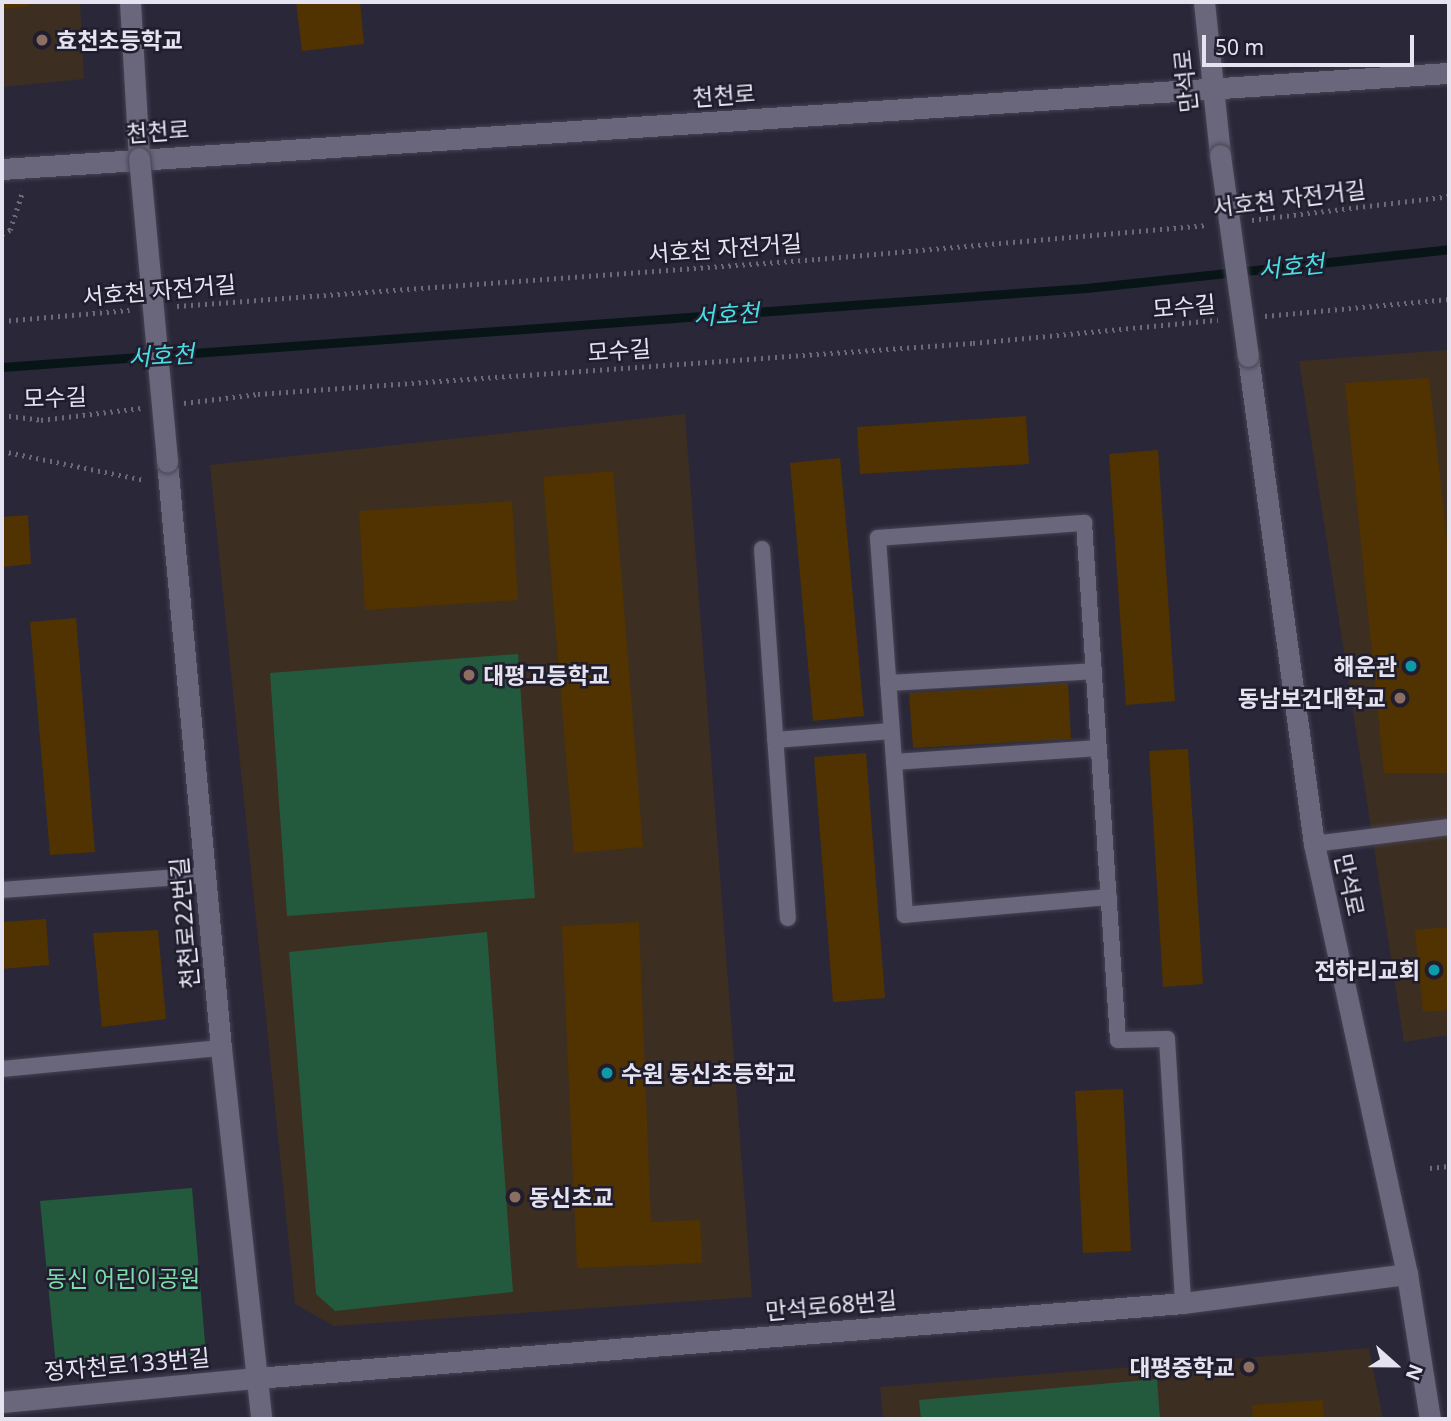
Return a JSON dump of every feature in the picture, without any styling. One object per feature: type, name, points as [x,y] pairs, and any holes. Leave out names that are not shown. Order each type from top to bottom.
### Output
[{"type":"street","name":"천천로22번길","points":[[130,2],[139,158],[221,1048],[261,1419]]},
{"type":"street","name":"만석로","points":[[1204,2],[1211,88],[1314,844],[1407,1275],[1430,1419]]},
{"type":"street","name":"천천로","points":[[2,169],[1449,73]]},
{"type":"street","name":"만석로68번길","points":[[257,1378],[1183,1303],[1407,1275]]},
{"type":"street","name":"정자천로133번길","points":[[2,1402],[257,1378]]},
{"type":"lane","points":[[1109,897],[905,915],[878,538],[1084,523],[1109,897],[1118,1041],[1167,1039],[1183,1303]]},
{"type":"lane","points":[[762,549],[788,918]]},
{"type":"lane","points":[[888,683],[1094,671]]},
{"type":"lane","points":[[775,740],[892,731]]},
{"type":"lane","points":[[894,762],[1099,748]]},
{"type":"lane","points":[[1314,844],[1449,827]]},
{"type":"lane","points":[[2,890],[206,875]]},
{"type":"lane","points":[[2,1069],[221,1048]]},
{"type":"path","points":[[2,234],[10,230],[30,167]]},
{"type":"path","name":"서호천 자전거길","points":[[1244,221],[1449,196]]},
{"type":"path","name":"서호천 자전거길","points":[[173,307],[846,257],[1217,224]]},
{"type":"path","points":[[1259,316],[1449,299]]},
{"type":"path","name":"서호천 자전거길","points":[[2,321],[134,310]]},
{"type":"path","name":"모수길","points":[[177,404],[258,394],[973,343],[1231,319]]},
{"type":"path","name":"모수길","points":[[2,415],[41,420],[149,407]]},
{"type":"path","points":[[2,451],[170,485]]},
{"type":"path","points":[[1430,1168],[1449,1166]]},
{"type":"shaded area","name":"효천초등학교","points":[[2,2],[80,2],[84,79],[2,87]]},
{"type":"shaded area","name":"동남보건대학교","points":[[1449,350],[1449,1035],[1404,1042],[1299,361]]},
{"type":"shaded area","points":[[685,414],[752,1297],[334,1326],[295,1304],[210,465]]},
{"type":"shaded area","name":"대평중학교","points":[[1369,1348],[1383,1419],[883,1419],[880,1387]]},
{"type":"green space","points":[[518,654],[535,898],[287,916],[270,673]]},
{"type":"green space","points":[[487,932],[513,1292],[335,1311],[316,1294],[289,952]]},
{"type":"green space","name":"동신 어린이공원","points":[[192,1188],[206,1354],[56,1366],[40,1201]]},
{"type":"green space","points":[[1157,1379],[1160,1419],[921,1419],[919,1400]]},
{"type":"building","name":"효천초등학교","points":[[2,2],[29,2],[29,6],[2,9]]},
{"type":"building","points":[[296,2],[360,2],[364,44],[302,51]]},
{"type":"building","name":"해운관","points":[[1429,378],[1449,558],[1449,773],[1384,773],[1345,383]]},
{"type":"building","points":[[1026,416],[1029,464],[860,474],[857,427]]},
{"type":"building","points":[[1158,450],[1175,701],[1126,705],[1109,454]]},
{"type":"building","points":[[840,458],[864,716],[813,721],[790,463]]},
{"type":"building","points":[[613,471],[643,847],[574,853],[543,477]]},
{"type":"building","points":[[512,501],[518,600],[365,610],[359,511]]},
{"type":"building","points":[[28,515],[31,564],[2,567],[2,517]]},
{"type":"building","points":[[76,618],[95,852],[50,855],[30,622]]},
{"type":"building","points":[[1068,683],[1071,739],[913,748],[909,693]]},
{"type":"building","points":[[1188,749],[1203,984],[1163,987],[1149,751]]},
{"type":"building","points":[[866,753],[885,998],[833,1002],[814,757]]},
{"type":"building","points":[[46,919],[49,965],[2,969],[2,922]]},
{"type":"building","name":"수원 동신초등학교","points":[[639,922],[651,1222],[700,1220],[702,1263],[577,1268],[562,926]]},
{"type":"building","name":"전하리교회","points":[[1449,927],[1449,1010],[1423,1012],[1415,930]]},
{"type":"building","points":[[158,930],[166,1019],[102,1027],[93,933]]},
{"type":"building","points":[[1123,1089],[1131,1251],[1083,1253],[1075,1091]]},
{"type":"building","name":"대평중학교","points":[[1323,1400],[1324,1419],[1253,1419],[1252,1405]]},
{"type":"waterway","name":"서호천","points":[[2,367],[1086,288],[1449,249]]},
{"type":"place","name":"효천초등학교","points":[[42,40]]},
{"type":"place","name":"해운관","points":[[1411,666]]},
{"type":"place","name":"대평고등학교","points":[[469,675]]},
{"type":"place","name":"동남보건대학교","points":[[1400,698]]},
{"type":"place","name":"전하리교회","points":[[1434,970]]},
{"type":"place","name":"수원 동신초등학교","points":[[607,1073]]},
{"type":"place","name":"동신초교","points":[[515,1197]]},
{"type":"place","name":"대평중학교","points":[[1249,1367]]}]
